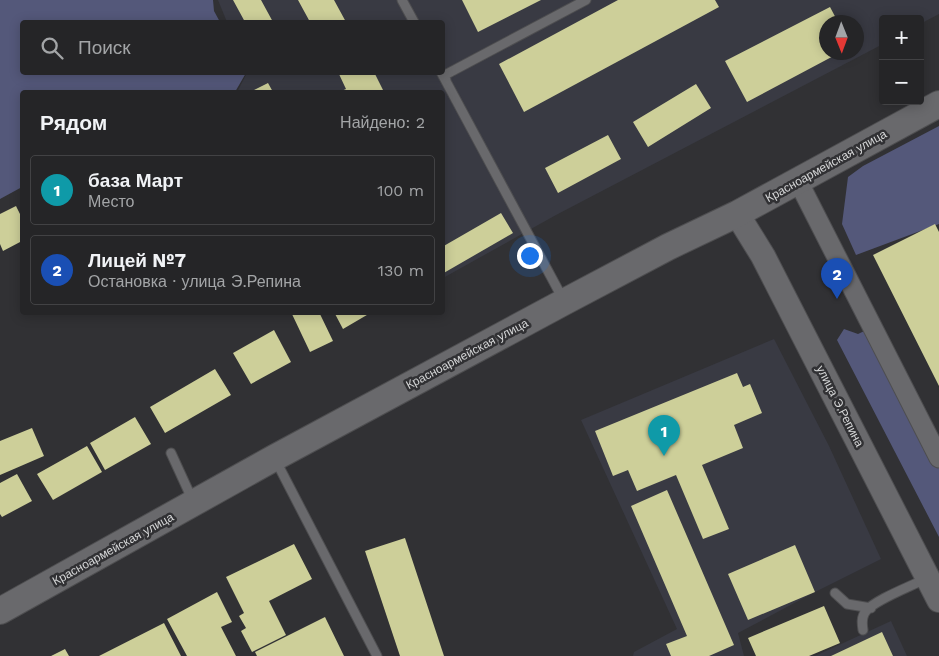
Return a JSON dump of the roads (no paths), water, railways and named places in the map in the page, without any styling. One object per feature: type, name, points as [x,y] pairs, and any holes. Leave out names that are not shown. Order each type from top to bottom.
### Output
[{"type":"main road","name":"Красноармейская улица","points":[[0,611],[274,458],[668,247],[737,214],[939,104]]},
{"type":"street","points":[[798,181],[939,458]]},
{"type":"street","name":"улица Э.Репина","points":[[737,214],[763,256],[939,600]]},
{"type":"lane","points":[[402,0],[413,20]]},
{"type":"lane","points":[[445,72],[586,0]]},
{"type":"lane","points":[[443,75],[462,99]]},
{"type":"lane","points":[[443,75],[564,302]]},
{"type":"lane","points":[[171,452],[194,504]]},
{"type":"lane","points":[[274,458],[377,656]]},
{"type":"lane","points":[[863,630],[862,620],[866,611],[878,602],[928,578]]},
{"type":"lane","points":[[834,593],[847,604],[871,608]]},
{"type":"place","name":"Лицей №7","points":[[837,299]]},
{"type":"place","name":"база Март","points":[[664,456]]}]
